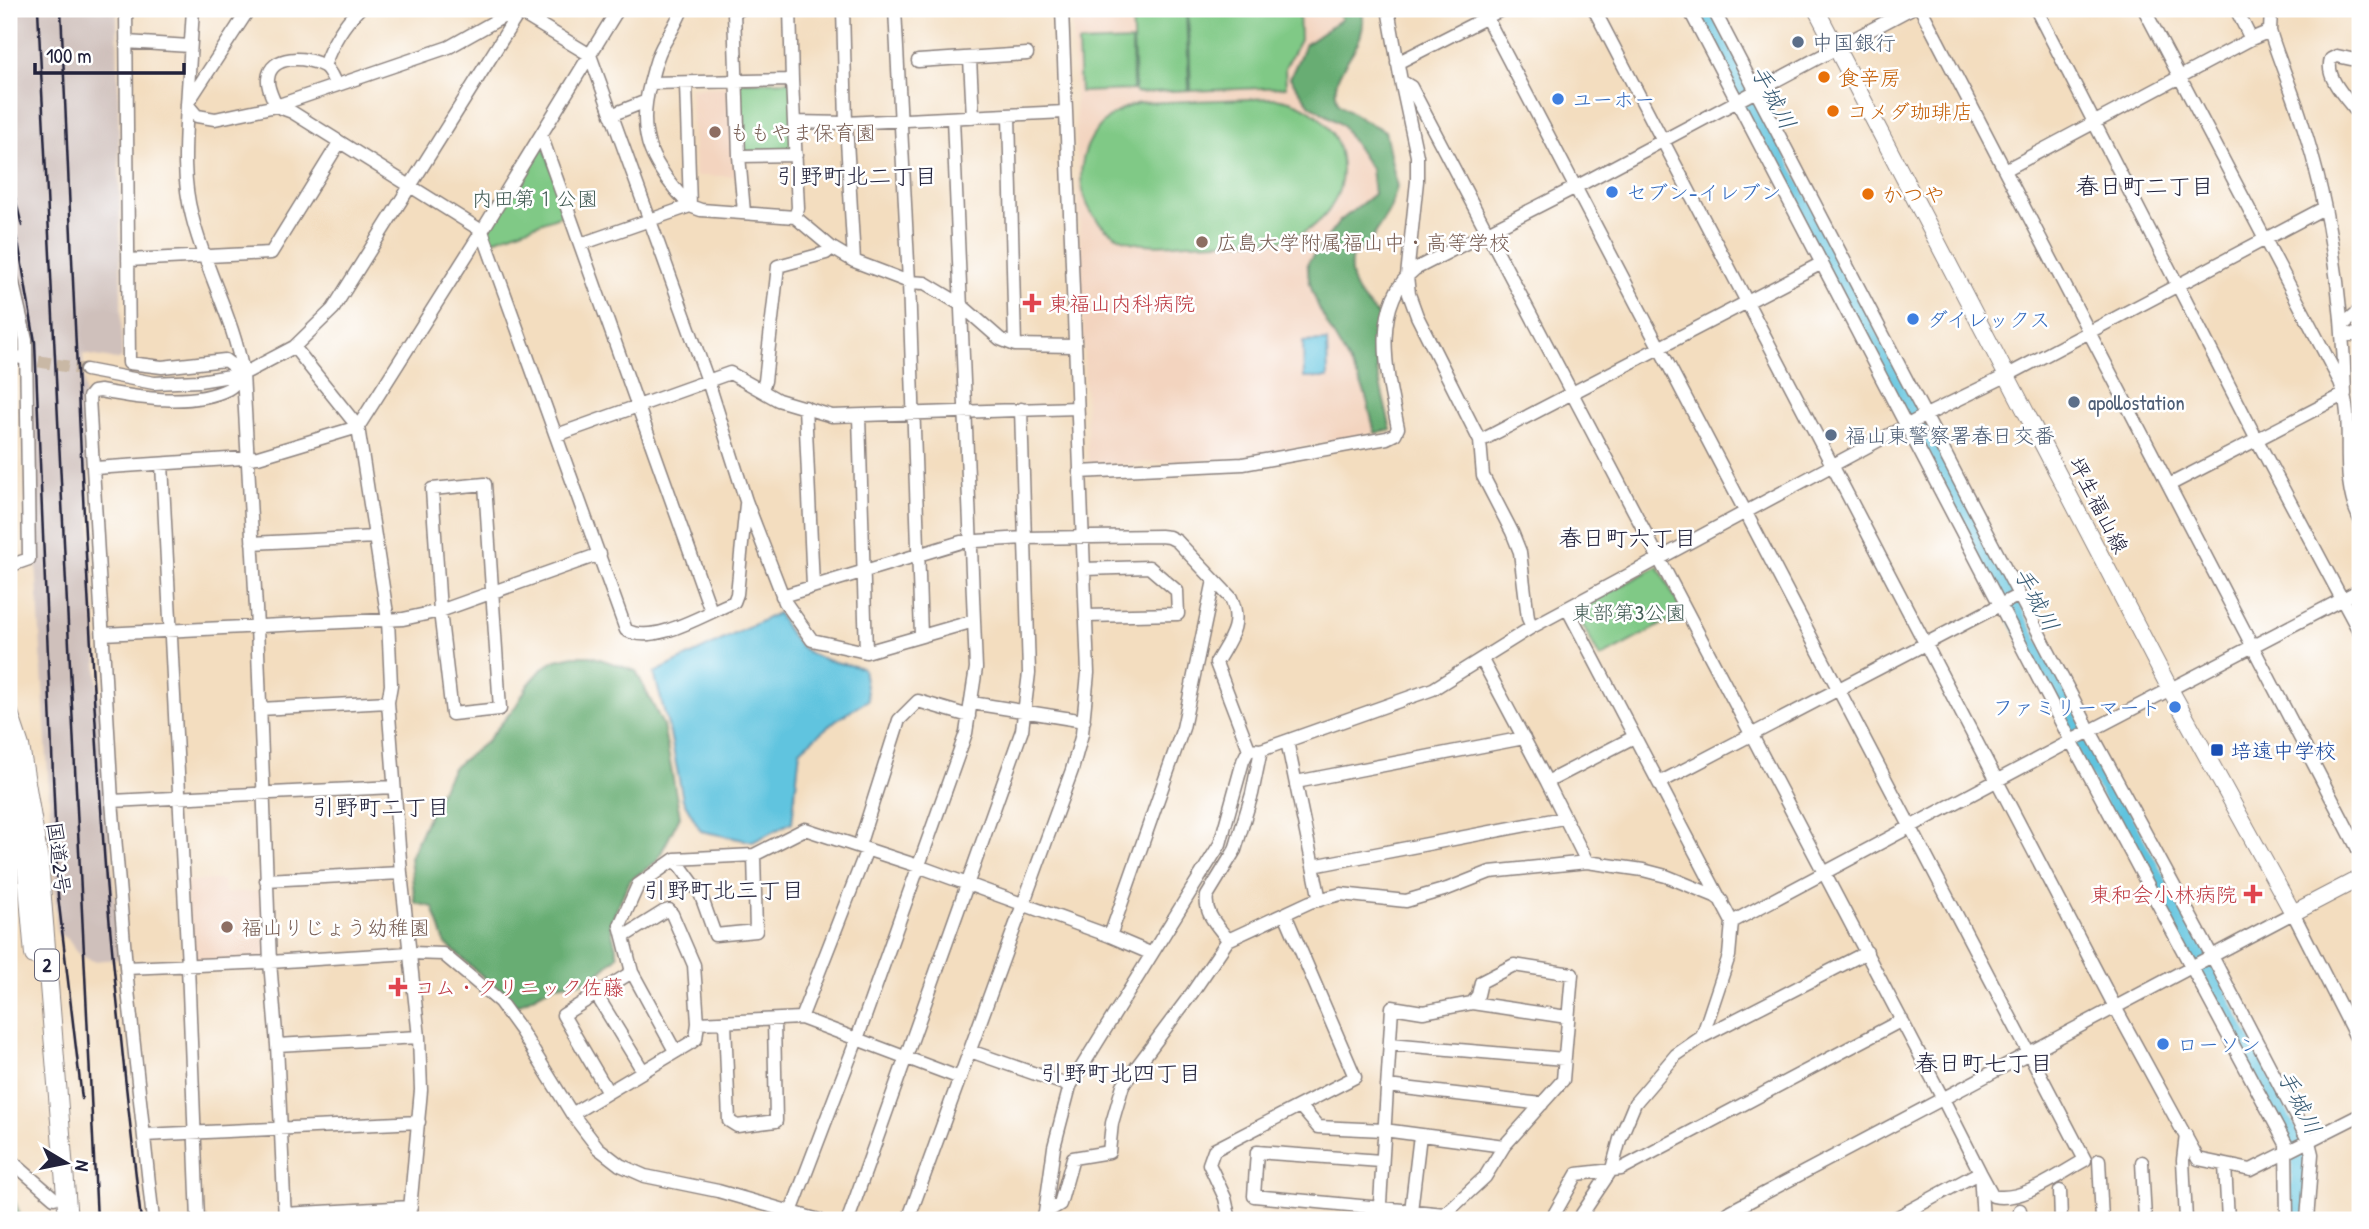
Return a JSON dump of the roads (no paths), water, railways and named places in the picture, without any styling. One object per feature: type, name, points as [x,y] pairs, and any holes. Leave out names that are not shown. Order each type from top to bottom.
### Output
[{"type":"highway","name":"国道2号","points":[[9,713],[20,747],[25,862],[55,1220]]},
{"type":"highway","name":"国道2号","points":[[9,762],[25,862],[68,1220]]},
{"type":"main road","name":"坪生福山線","points":[[1816,9],[2170,689],[2293,913]]},
{"type":"main road","points":[[2293,913],[2360,878]]},
{"type":"street","points":[[126,9],[129,363],[162,367],[225,360],[243,374]]},
{"type":"street","points":[[193,9],[183,158],[191,215],[240,353],[243,374],[257,626],[270,962],[277,1045],[285,1217],[410,1214],[421,1090],[419,1037],[401,873],[388,702],[391,685],[388,620],[358,428],[294,347]]},
{"type":"street","points":[[187,104],[249,9]]},
{"type":"street","points":[[324,66],[344,23],[359,9]]},
{"type":"street","points":[[95,468],[248,458],[358,428],[618,9]]},
{"type":"street","points":[[682,9],[677,24],[661,49],[644,102],[644,135],[667,181],[690,206],[795,217],[832,248],[854,261],[909,282],[925,283],[960,304],[1000,339],[1014,345],[1074,346]]},
{"type":"street","points":[[741,9],[734,12],[739,156],[744,212]]},
{"type":"street","points":[[790,9],[798,208],[795,217]]},
{"type":"street","points":[[843,9],[854,261]]},
{"type":"street","points":[[895,9],[909,282],[920,635]]},
{"type":"street","points":[[908,1220],[1072,769],[1084,720],[1088,673],[1062,9]]},
{"type":"street","points":[[1388,9],[1417,156],[1407,276],[1409,294],[1417,316],[1480,441],[1483,476],[1520,552],[1528,618],[1532,627]]},
{"type":"street","points":[[1397,63],[1484,13],[1503,9]]},
{"type":"street","points":[[1594,9],[2115,1007],[2199,1159],[2251,1170],[2360,1115]]},
{"type":"street","points":[[1689,9],[1747,96],[1924,415],[2010,600],[2290,1152],[2287,1220]]},
{"type":"street","points":[[1713,9],[1747,96],[1822,263],[1908,425],[2010,600],[2081,736],[2210,957],[2307,1143],[2312,1154],[2306,1220]]},
{"type":"street","points":[[1079,472],[1243,464],[1387,438],[1395,434],[1398,428],[1388,376],[1385,328],[1400,285],[1415,269],[1574,188],[1910,9]]},
{"type":"street","points":[[1921,9],[2360,853]]},
{"type":"street","points":[[2036,9],[2257,440],[2360,633]]},
{"type":"street","points":[[2144,9],[2345,394]]},
{"type":"street","points":[[2236,9],[2251,39]]},
{"type":"street","points":[[2271,9],[2270,32],[2303,124],[2324,208],[2339,286],[2345,394],[2354,469],[2351,502],[2360,520]]},
{"type":"street","points":[[187,104],[197,116],[215,119],[276,106],[449,47],[503,12],[520,10],[590,55],[708,380],[746,500],[782,596],[812,640],[866,652],[974,621]]},
{"type":"street","points":[[86,370],[154,383],[199,381],[243,374],[294,347],[333,309],[520,10]]},
{"type":"street","points":[[1401,80],[1411,87],[1993,1196],[2004,1199],[2017,1197],[2085,1160],[1484,13]]},
{"type":"street","points":[[2005,170],[2251,39],[2270,32]]},
{"type":"street","points":[[126,43],[190,46]]},
{"type":"street","points":[[918,61],[1027,54]]},
{"type":"street","points":[[2360,61],[2336,56],[2329,64],[2333,79],[2360,116]]},
{"type":"street","points":[[971,59],[973,117]]},
{"type":"street","points":[[336,85],[327,68],[306,60],[277,63],[270,70],[267,82],[276,106],[292,112],[482,231],[626,630],[643,635],[668,631],[734,602],[746,500]]},
{"type":"street","points":[[650,83],[792,80]]},
{"type":"street","points":[[686,84],[690,206]]},
{"type":"street","points":[[611,115],[644,102]]},
{"type":"street","points":[[794,122],[846,123],[1065,112]]},
{"type":"street","points":[[1009,116],[1014,345]]},
{"type":"street","points":[[791,1212],[857,1039],[966,733],[972,703],[976,668],[953,118]]},
{"type":"street","points":[[541,135],[711,611]]},
{"type":"street","points":[[128,260],[271,253],[339,143]]},
{"type":"street","points":[[739,156],[796,155]]},
{"type":"street","points":[[581,244],[690,206]]},
{"type":"street","points":[[1044,1217],[1054,1147],[1070,1086],[1220,844],[1244,761],[1255,749],[1287,741],[1433,689],[1532,627],[1833,464],[1924,415],[2091,332],[2324,208]]},
{"type":"street","points":[[762,389],[778,266],[826,253],[832,248]]},
{"type":"street","points":[[1480,441],[1822,263]]},
{"type":"street","points":[[9,266],[26,340],[29,559],[9,566]]},
{"type":"street","points":[[2343,329],[2360,310]]},
{"type":"street","points":[[2343,329],[2360,336]]},
{"type":"street","points":[[557,435],[730,373],[778,400],[832,416],[1077,408]]},
{"type":"street","points":[[153,1220],[126,968],[112,801],[89,397],[93,392],[165,399],[203,396],[230,389],[243,374]]},
{"type":"street","points":[[2169,485],[2345,394]]},
{"type":"street","points":[[805,407],[813,586]]},
{"type":"street","points":[[848,1220],[1016,751],[1026,712],[1029,673],[1021,409]]},
{"type":"street","points":[[859,416],[866,652]]},
{"type":"street","points":[[162,464],[198,1220]]},
{"type":"street","points":[[485,484],[492,591],[500,709],[452,714],[440,611],[432,489],[485,484]]},
{"type":"street","points":[[252,543],[375,537]]},
{"type":"street","points":[[782,596],[970,541],[1082,537],[1169,537],[1177,541],[1231,598],[1237,617],[1232,635],[1216,663],[1255,749],[1252,794],[1235,850],[1206,901],[1209,914],[1228,940]]},
{"type":"street","points":[[103,634],[388,620],[440,611],[600,554]]},
{"type":"street","points":[[1084,569],[1149,567],[1177,591],[1178,614],[1086,616]]},
{"type":"street","points":[[1110,936],[1183,728],[1214,580]]},
{"type":"street","points":[[1732,922],[2360,590]]},
{"type":"street","points":[[1659,783],[2010,600]]},
{"type":"street","points":[[1567,608],[1732,922],[1729,957],[1702,1037]]},
{"type":"street","points":[[1482,660],[1587,862]]},
{"type":"street","points":[[801,1018],[863,848],[899,720],[918,701],[969,716]]},
{"type":"street","points":[[260,709],[388,702]]},
{"type":"street","points":[[972,703],[1084,720]]},
{"type":"street","points":[[1547,782],[1634,737]]},
{"type":"street","points":[[1296,782],[1524,738]]},
{"type":"street","points":[[1287,741],[1320,900]]},
{"type":"street","points":[[112,801],[394,787]]},
{"type":"street","points":[[1313,866],[1563,818]]},
{"type":"street","points":[[675,1051],[632,972],[620,925],[638,885],[675,859],[754,855],[805,829],[918,866],[1150,953]]},
{"type":"street","points":[[675,859],[699,893],[715,935],[755,931],[754,855]]},
{"type":"street","points":[[1044,1217],[1060,1204],[1073,1158],[1109,1152],[1112,1123],[1123,1085],[1228,940],[1285,914],[1342,894],[1406,901],[1447,890],[1490,872],[1587,862],[1666,876],[1722,901]]},
{"type":"street","points":[[266,880],[401,873]]},
{"type":"street","points":[[572,1114],[696,1039],[698,1023],[694,965],[672,914],[669,911],[663,912],[623,937]]},
{"type":"street","points":[[1719,1220],[1731,1210],[2293,913],[2360,1045]]},
{"type":"street","points":[[1230,1220],[1225,1198],[1209,1164],[1214,1150],[1355,1077],[1285,914]]},
{"type":"street","points":[[1581,1220],[1582,1214],[1612,1169],[1620,1139],[1635,1103],[1676,1055],[1702,1037],[1867,952]]},
{"type":"street","points":[[126,968],[410,953],[443,954],[500,1002],[572,1114],[598,1148],[621,1165],[645,1176],[718,1191],[819,1220]]},
{"type":"street","points":[[1381,1161],[1257,1152],[1254,1196],[1379,1214],[1411,1211],[1445,1214],[1485,1177],[1504,1146],[1563,1080],[1572,974],[1514,965],[1481,982],[1478,995],[1472,1003]]},
{"type":"street","points":[[608,1092],[563,1015],[632,972]]},
{"type":"street","points":[[596,994],[643,1071]]},
{"type":"street","points":[[1379,1214],[1392,1007],[1423,1012],[1472,1003],[1567,1017]]},
{"type":"street","points":[[698,1023],[801,1018],[961,1078]]},
{"type":"street","points":[[725,1022],[729,1121],[737,1126],[776,1121],[774,1020]]},
{"type":"street","points":[[1551,1220],[1577,1174],[1621,1169],[1902,1020]]},
{"type":"street","points":[[277,1045],[419,1037]]},
{"type":"street","points":[[1390,1044],[1564,1059]]},
{"type":"street","points":[[970,1051],[1070,1086]]},
{"type":"street","points":[[1387,1086],[1542,1104]]},
{"type":"street","points":[[1300,1106],[1318,1126],[1384,1130],[1504,1146]]},
{"type":"street","points":[[144,1135],[419,1122]]},
{"type":"street","points":[[1411,1211],[1420,1135]]},
{"type":"street","points":[[2186,1135],[2183,1160],[2186,1220]]},
{"type":"street","points":[[9,1159],[54,1198]]},
{"type":"street","points":[[2099,1160],[2102,1220]]},
{"type":"street","points":[[2142,1162],[2145,1220]]},
{"type":"street","points":[[2225,1165],[2228,1220]]},
{"type":"street","points":[[1892,1220],[1980,1172]]},
{"type":"street","points":[[1980,1172],[1983,1220]]},
{"type":"street","points":[[2060,1191],[2061,1220]]},
{"type":"water","points":[[1327,341],[1328,378],[1304,378],[1303,342]]},
{"type":"water","points":[[778,613],[802,648],[833,662],[863,668],[868,700],[836,720],[800,750],[792,822],[753,842],[701,831],[683,800],[670,733],[654,673]]},
{"type":"waterway","name":"手城川","points":[[1700,9],[2291,1137],[2301,1158],[2297,1220]]},
{"type":"tunnel","points":[[21,358],[86,370]]},
{"type":"railway","points":[[38,9],[97,1220]]},
{"type":"railway","points":[[61,9],[80,445],[106,880],[141,1220]]},
{"type":"railway","points":[[9,173],[22,226]]},
{"type":"railway","points":[[9,211],[19,247],[35,342],[58,896],[82,1099]]},
{"type":"place","name":"中国銀行","points":[[1798,42]]},
{"type":"place","name":"食辛房","points":[[1824,77]]},
{"type":"place","name":"ユーホー","points":[[1558,99]]},
{"type":"place","name":"コメダ珈琲店","points":[[1833,111]]},
{"type":"place","name":"ももやま保育園","points":[[715,132]]},
{"type":"place","name":"セブン-イレブン","points":[[1612,192]]},
{"type":"place","name":"かつや","points":[[1868,194]]},
{"type":"place","name":"広島大学附属福山中・高等学校","points":[[1202,242]]},
{"type":"place","name":"東福山内科病院","points":[[1032,303]]},
{"type":"place","name":"ダイレックス","points":[[1913,319]]},
{"type":"place","name":"apollostation","points":[[2074,402]]},
{"type":"place","name":"福山東警察署春日交番","points":[[1831,435]]},
{"type":"place","name":"ファミリーマート","points":[[2175,707]]},
{"type":"place","name":"培遠中学校","points":[[2217,750]]},
{"type":"place","name":"東和会小林病院","points":[[2253,894]]},
{"type":"place","name":"福山りじょう幼稚園","points":[[227,927]]},
{"type":"place","name":"コム・クリニック佐藤","points":[[398,987]]},
{"type":"place","name":"ローソン","points":[[2163,1044]]},
{"type":"district","name":"引野町北二丁目","points":[[857,175]]},
{"type":"district","name":"春日町二丁目","points":[[2145,185]]},
{"type":"district","name":"春日町六丁目","points":[[1628,537]]},
{"type":"district","name":"引野町二丁目","points":[[381,806]]},
{"type":"district","name":"引野町北三丁目","points":[[724,889]]},
{"type":"district","name":"春日町七丁目","points":[[1984,1062]]},
{"type":"district","name":"引野町北四丁目","points":[[1121,1072]]},
{"type":"park label","name":"内田第１公園","points":[[535,198]]},
{"type":"park label","name":"東部第3公園","points":[[1629,612]]}]
